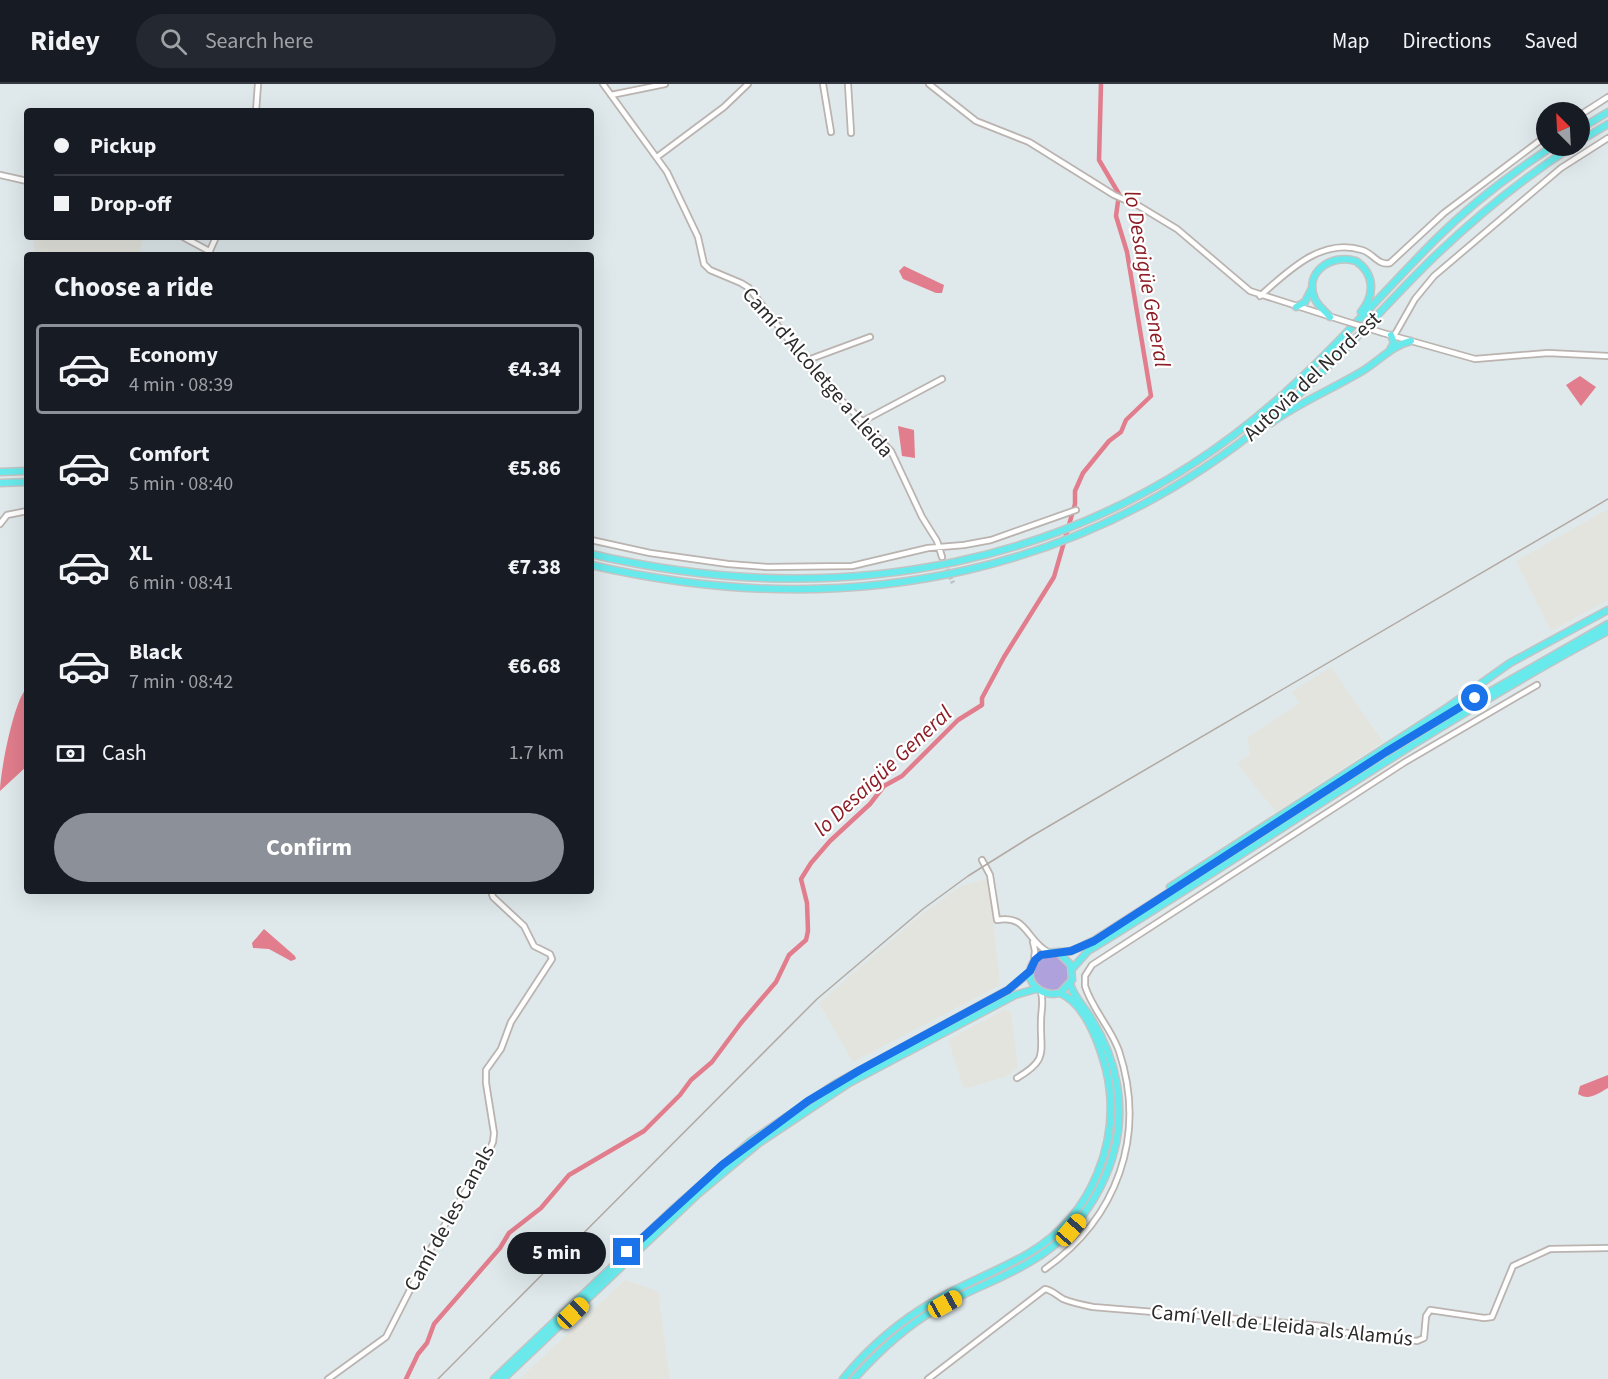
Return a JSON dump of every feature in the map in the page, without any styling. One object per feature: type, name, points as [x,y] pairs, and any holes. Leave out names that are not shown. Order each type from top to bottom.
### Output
[{"type":"highway","points":[[1590,123],[1608,112]]},
{"type":"highway","points":[[1590,135],[1608,124]]},
{"type":"highway","name":"Autovia del Nord-est","points":[[594,555],[659,568],[727,577],[825,579],[886,574],[943,565],[993,553],[1075,525],[1160,483],[1210,452],[1262,412],[1308,371],[1438,237],[1499,185],[1539,156]]},
{"type":"highway","name":"Autovia del Nord-est","points":[[594,566],[660,579],[714,586],[767,590],[819,590],[883,585],[944,576],[999,562],[1058,543],[1137,508],[1182,483],[1253,435],[1316,378],[1467,226],[1523,180],[1558,156]]},
{"type":"highway","points":[[1262,412],[1363,309],[1371,296],[1368,274],[1360,264],[1350,259],[1328,262],[1319,270],[1305,302],[1296,307]]},
{"type":"highway","points":[[1312,288],[1316,302],[1330,317]]},
{"type":"highway","points":[[1390,351],[1394,343],[1392,336]]},
{"type":"highway","points":[[1253,435],[1296,407],[1364,370],[1398,345],[1411,341]]},
{"type":"highway","points":[[0,472],[24,471]]},
{"type":"highway","points":[[0,483],[24,482]]},
{"type":"highway","points":[[1114,928],[1122,920],[1223,852],[1448,707],[1505,667],[1608,610]]},
{"type":"highway","points":[[1038,990],[1031,979],[1030,971],[1037,957],[1048,952],[1059,953],[1081,947],[1114,928],[1386,752],[1494,687],[1608,624]]},
{"type":"highway","points":[[1072,969],[1089,951],[1400,751],[1608,631]]},
{"type":"highway","points":[[854,1379],[891,1342],[932,1311],[1025,1265],[1049,1250],[1071,1230],[1096,1195],[1115,1146],[1118,1116],[1117,1088],[1102,1036],[1073,993],[1070,983],[1072,969],[1069,961],[1059,953]]},
{"type":"highway","points":[[494,1379],[670,1211],[751,1141],[835,1084],[1008,990],[1030,971]]},
{"type":"highway","points":[[503,1379],[698,1194],[772,1134],[874,1069],[1017,993],[1038,990],[1052,994],[1060,993],[1070,983]]},
{"type":"highway","points":[[843,1379],[886,1335],[920,1310],[1040,1246],[1066,1223],[1089,1192],[1101,1165],[1108,1138],[1110,1107],[1108,1077],[1100,1051],[1087,1022],[1071,1000],[1060,993]]},
{"type":"street","points":[[256,108],[258,84]]},
{"type":"street","name":"Camí d'Alcoletge a Lleida","points":[[603,84],[669,176],[676,195],[695,229],[705,266],[749,288],[805,361],[891,451],[922,517],[939,546],[942,557]]},
{"type":"street","points":[[611,95],[665,84]]},
{"type":"street","points":[[657,157],[724,107],[748,84]]},
{"type":"street","points":[[823,84],[831,132]]},
{"type":"street","points":[[848,84],[851,133]]},
{"type":"street","points":[[929,84],[976,121],[1029,141],[1116,197],[1144,209],[1182,233],[1243,286],[1260,296],[1475,359],[1548,353],[1608,356]]},
{"type":"street","points":[[1590,109],[1608,97]]},
{"type":"street","points":[[1392,336],[1415,299],[1434,276],[1561,168],[1608,138]]},
{"type":"street","points":[[1260,296],[1309,256],[1329,249],[1355,248],[1368,252],[1382,264],[1392,262],[1444,213],[1536,144]]},
{"type":"street","points":[[0,175],[24,181]]},
{"type":"street","points":[[188,240],[207,252]]},
{"type":"street","points":[[805,361],[870,337]]},
{"type":"street","points":[[863,421],[942,379]]},
{"type":"street","points":[[594,541],[650,553],[767,567],[857,566],[939,546],[960,546],[991,540],[1073,511]]},
{"type":"street","points":[[0,524],[7,515],[24,512]]},
{"type":"street","points":[[1045,1269],[1069,1251],[1099,1216],[1116,1184],[1128,1136],[1128,1092],[1118,1050],[1085,986],[1086,976],[1092,964],[1405,762],[1537,685]]},
{"type":"street","points":[[982,860],[990,875],[997,920],[1017,920],[1023,925],[1032,940],[1035,951],[1032,963]]},
{"type":"street","name":"Camí de les Canals","points":[[328,1379],[386,1337],[431,1246],[480,1168],[492,1144],[494,1124],[486,1086],[486,1070],[503,1047],[512,1022],[552,959],[550,954],[534,946],[526,928],[492,894]]},
{"type":"street","points":[[1032,940],[1048,952]]},
{"type":"street","points":[[1017,1078],[1034,1067],[1041,1059],[1043,1006],[1038,990]]},
{"type":"street","points":[[1043,1006],[1052,994]]},
{"type":"street","name":"Camí Vell de Lleida als Alamús","points":[[928,1379],[1045,1289],[1050,1289],[1057,1296],[1072,1302],[1093,1307],[1323,1326],[1339,1332],[1417,1341],[1424,1338],[1426,1316],[1430,1310],[1484,1318],[1492,1317],[1513,1266],[1550,1249],[1608,1248]]},
{"type":"shaded area","points":[[35,240],[142,240],[140,252],[33,252]]},
{"type":"shaded area","points":[[904,266],[944,285],[942,293],[936,293],[903,279],[899,271]]},
{"type":"shaded area","points":[[1580,376],[1596,387],[1581,406],[1566,385]]},
{"type":"shaded area","points":[[898,426],[914,430],[915,458],[902,456]]},
{"type":"shaded area","points":[[1608,509],[1608,600],[1551,631],[1516,561]]},
{"type":"shaded area","points":[[1331,667],[1383,742],[1276,812],[1237,764],[1250,754],[1247,738],[1300,703],[1291,692]]},
{"type":"shaded area","points":[[24,692],[24,769],[0,791],[5,753]]},
{"type":"shaded area","points":[[989,878],[1000,985],[853,1062],[819,1003],[917,918],[961,886]]},
{"type":"shaded area","points":[[264,929],[296,959],[291,961],[269,949],[253,948],[252,943]]},
{"type":"shaded area","points":[[1051,955],[1064,960],[1069,973],[1064,986],[1051,991],[1038,986],[1033,973],[1038,960]]},
{"type":"shaded area","points":[[1005,1009],[1011,1012],[1018,1068],[1007,1076],[964,1089],[948,1040]]},
{"type":"shaded area","points":[[1608,1075],[1608,1088],[1589,1097],[1578,1094],[1580,1086]]},
{"type":"shaded area","points":[[625,1280],[658,1291],[670,1379],[519,1379]]},
{"type":"waterway","name":"lo Desaigüe General","points":[[406,1379],[418,1354],[427,1343],[434,1324],[500,1248],[509,1233],[541,1208],[569,1175],[644,1131],[680,1095],[691,1080],[712,1062],[776,982],[789,955],[806,940],[807,903],[801,879],[811,863],[830,841],[870,804],[884,786],[902,776],[958,720],[982,705],[982,698],[1004,657],[1054,577],[1075,504],[1075,491],[1083,473],[1109,441],[1121,432],[1126,420],[1151,396],[1127,252],[1116,216],[1119,194],[1099,160],[1101,84]]},
{"type":"tunnel","points":[[942,557],[953,583]]},
{"type":"railway","points":[[438,1379],[817,999],[923,909],[968,876],[1032,836],[1608,499]]},
{"type":"route","points":[[627,1252],[722,1165],[771,1126],[808,1101],[860,1070],[1008,990],[1020,982],[1030,971],[1032,963],[1041,955],[1048,952],[1071,951],[1094,941],[1386,752],[1475,698]]}]
